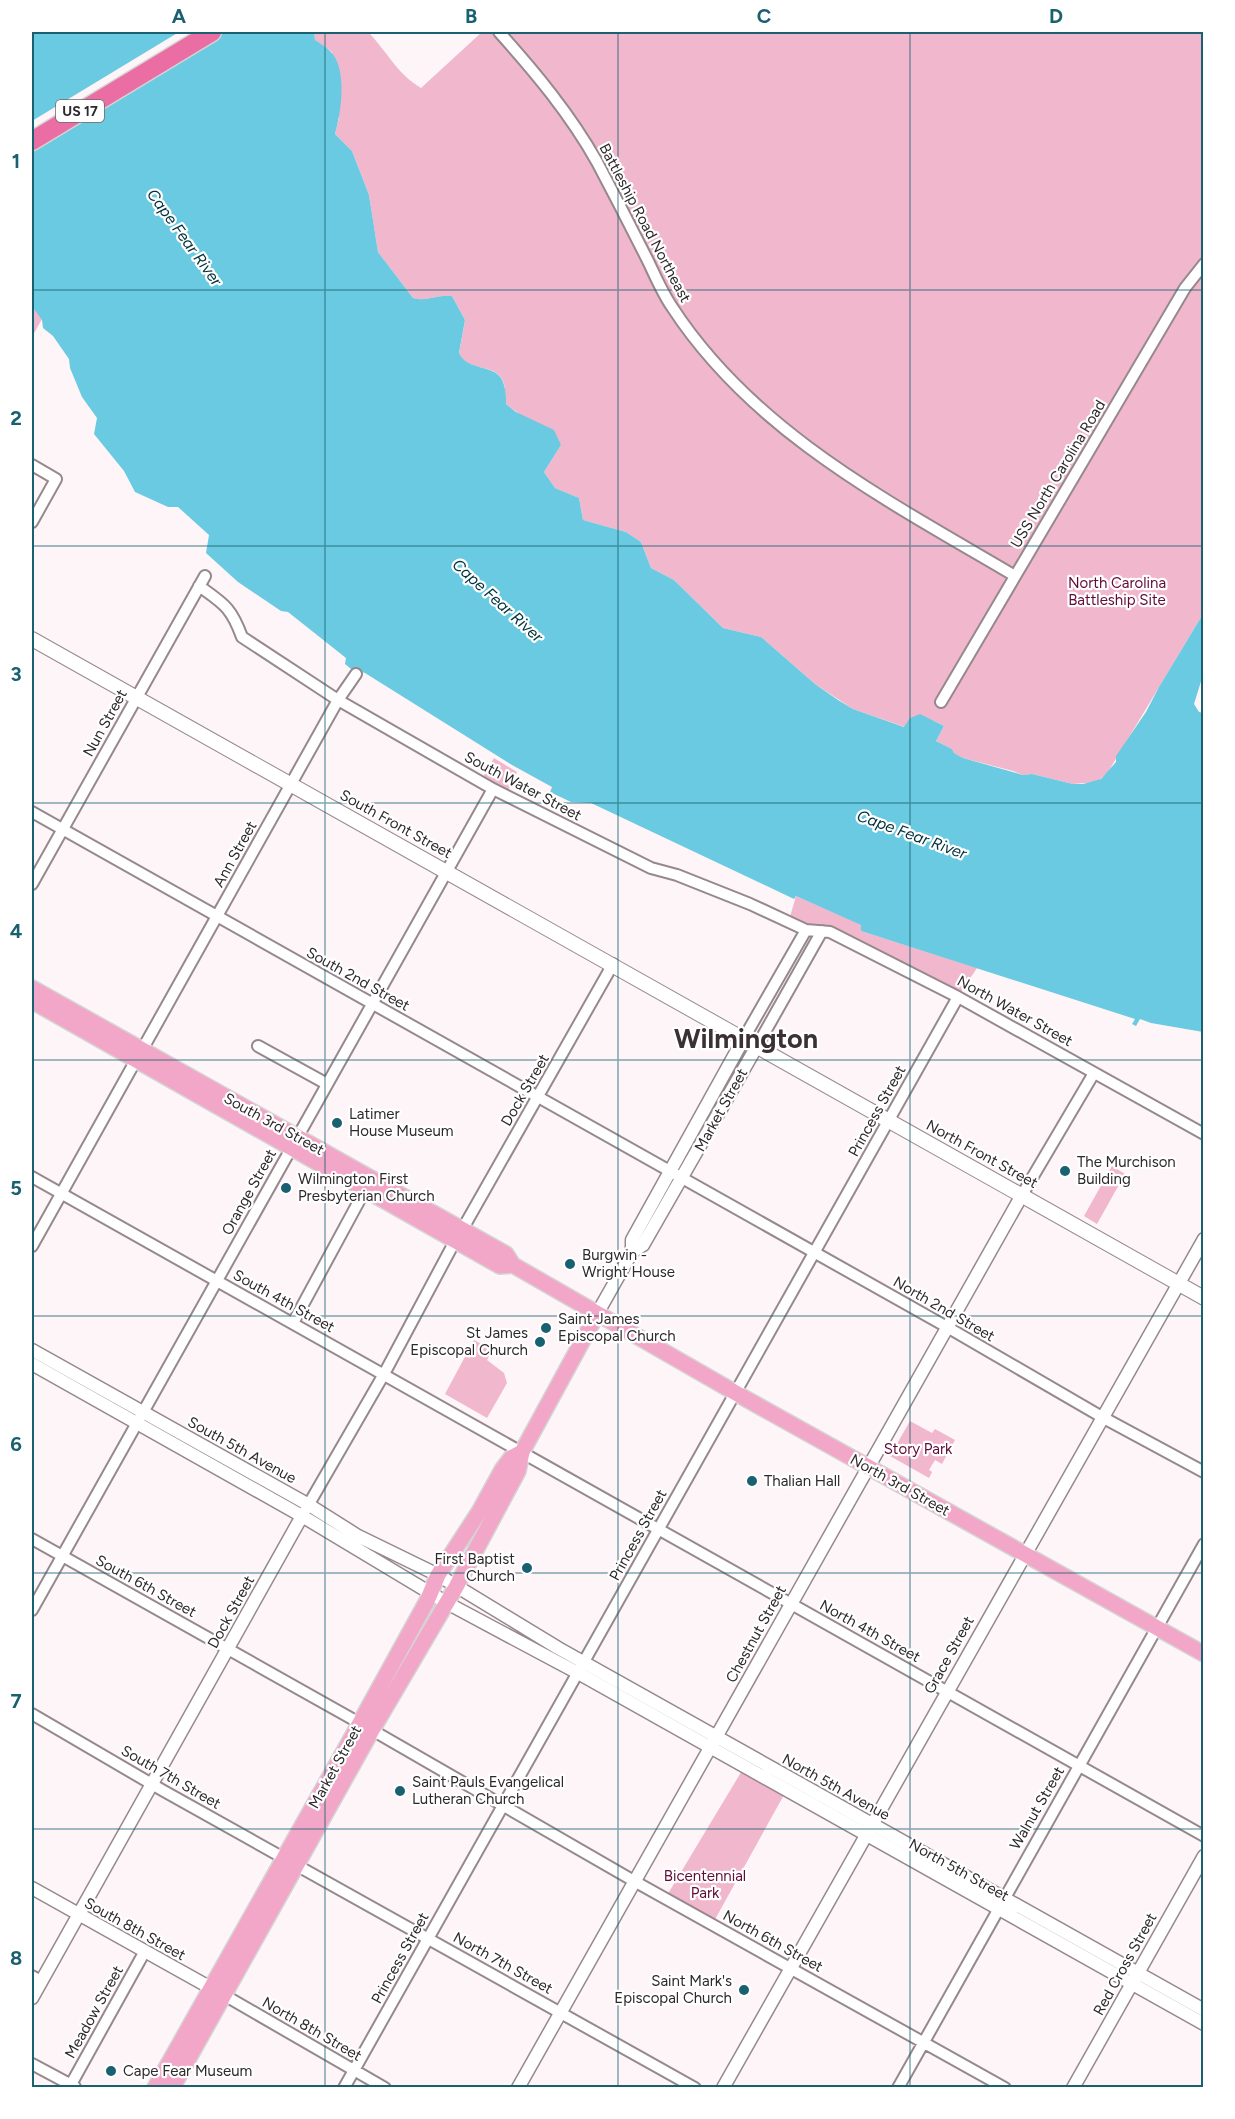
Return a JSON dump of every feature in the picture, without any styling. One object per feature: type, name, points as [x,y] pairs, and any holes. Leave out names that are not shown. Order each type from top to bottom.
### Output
[{"type":"highway","name":"US 17","points":[[32,130],[198,32]]},
{"type":"highway","name":"US 17","points":[[32,141],[212,32]]},
{"type":"main road","name":"South Front Street","points":[[32,639],[744,1038]]},
{"type":"main road","name":"South 3rd Street","points":[[32,988],[139,1055]]},
{"type":"main road","name":"South 3rd Street","points":[[32,1001],[139,1055],[459,1236]]},
{"type":"main road","name":"North Front Street","points":[[744,1038],[1203,1298]]},
{"type":"main road","name":"South 3rd Street","points":[[294,1142],[365,1190],[459,1236],[506,1254],[513,1265],[597,1314]]},
{"type":"main road","name":"North 3rd Street","points":[[597,1314],[1203,1654]]},
{"type":"main road","name":"Market Street","points":[[172,2088],[217,1992],[290,1860],[366,1726],[456,1587],[518,1471],[522,1452],[597,1314]]},
{"type":"main road","name":"Market Street","points":[[366,1726],[438,1575],[479,1512],[502,1470],[511,1458],[522,1452]]},
{"type":"main road","name":"Market Street","points":[[155,2088],[217,1992]]},
{"type":"street","name":"Battleship Road Northeast","points":[[499,32],[536,73],[570,120],[596,160],[671,307],[725,376],[768,417],[809,449],[1015,576]]},
{"type":"street","name":"USS North Carolina Road","points":[[941,702],[1185,288],[1203,264]]},
{"type":"street","points":[[32,465],[56,479],[32,522]]},
{"type":"street","name":"Nun Street","points":[[32,884],[205,576]]},
{"type":"street","name":"South Water Street","points":[[198,586],[226,605],[236,619],[242,637],[338,700],[493,789],[651,868],[676,875],[750,904],[806,930]]},
{"type":"street","name":"Ann Street","points":[[32,1246],[338,700],[356,674]]},
{"type":"street","name":"Orange Street","points":[[32,1610],[493,789]]},
{"type":"street","name":"South 2nd Street","points":[[32,812],[670,1171]]},
{"type":"street","name":"North Water Street","points":[[806,930],[830,932],[958,997],[1203,1134]]},
{"type":"street","name":"Market Street","points":[[632,1252],[632,1240],[806,930]]},
{"type":"street","name":"Market Street","points":[[597,1314],[632,1252],[643,1245],[682,1179],[822,931]]},
{"type":"street","name":"Dock Street","points":[[32,1998],[36,1979],[78,1914],[613,964]]},
{"type":"street","name":"Princess Street","points":[[344,2088],[958,997]]},
{"type":"street","points":[[258,1046],[327,1084]]},
{"type":"street","points":[[1022,1195],[1094,1072]]},
{"type":"street","name":"North 2nd Street","points":[[670,1171],[1203,1472]]},
{"type":"street","name":"South 4th Street","points":[[32,1177],[522,1452]]},
{"type":"street","points":[[292,1323],[365,1190]]},
{"type":"street","name":"Chestnut Street","points":[[518,2088],[1022,1195]]},
{"type":"street","name":"Grace Street","points":[[723,2088],[1203,1239]]},
{"type":"street","name":"South 5th Avenue","points":[[32,1350],[140,1417],[305,1510],[438,1575],[456,1587]]},
{"type":"street","name":"South 5th Avenue","points":[[32,1364],[140,1417]]},
{"type":"street","name":"North 4th Street","points":[[522,1452],[1203,1836]]},
{"type":"street","name":"South 5th Avenue","points":[[305,1510],[447,1603]]},
{"type":"street","name":"South 6th Street","points":[[32,1539],[366,1726]]},
{"type":"street","name":"Walnut Street","points":[[898,2088],[1203,1544]]},
{"type":"street","points":[[456,1587],[581,1668]]},
{"type":"street","points":[[447,1603],[581,1668],[869,1830]]},
{"type":"street","name":"South 7th Street","points":[[32,1714],[290,1860]]},
{"type":"street","name":"North 6th Street","points":[[366,1726],[634,1881],[1005,2088]]},
{"type":"street","name":"North 5th Avenue","points":[[869,1830],[1134,1978],[1203,2010]]},
{"type":"street","name":"Red Cross Street","points":[[1073,2088],[1203,1856]]},
{"type":"street","name":"North 7th Street","points":[[290,1860],[695,2088]]},
{"type":"street","name":"South 8th Street","points":[[32,1888],[217,1992]]},
{"type":"street","name":"Meadow Street","points":[[71,2087],[145,1952]]},
{"type":"street","name":"North 5th Avenue","points":[[1134,1978],[1203,2024]]},
{"type":"street","name":"North 8th Street","points":[[217,1992],[385,2088]]},
{"type":"street","points":[[32,2064],[71,2087]]},
{"type":"green space","name":"North Carolina Battleship Site","points":[[314,32],[368,32],[398,69],[421,88],[482,32],[1203,32],[1203,614],[1108,772],[1097,782],[1073,784],[1032,774],[1023,775],[963,758],[954,753],[952,749],[936,741],[944,726],[934,721],[905,727],[853,709],[815,684],[761,637],[723,628],[674,580],[651,568],[641,542],[626,532],[583,520],[579,498],[555,488],[544,472],[561,445],[506,404],[501,377],[490,370],[469,364],[459,354],[465,320],[452,296],[413,298],[378,252],[369,195],[352,151],[335,134],[339,118],[332,52],[315,40]]},
{"type":"green space","points":[[32,305],[42,319],[32,337]]},
{"type":"green space","points":[[494,758],[517,772],[508,791],[483,777]]},
{"type":"green space","points":[[796,896],[862,925],[861,931],[977,968],[961,992],[830,929],[806,926],[790,917]]},
{"type":"green space","points":[[1112,1166],[1125,1174],[1097,1224],[1084,1216]]},
{"type":"green space","points":[[474,1340],[492,1350],[487,1360],[504,1373],[507,1383],[487,1418],[445,1394]]},
{"type":"green space","name":"Story Park","points":[[910,1421],[932,1433],[935,1429],[955,1440],[942,1464],[935,1460],[929,1470],[932,1472],[929,1478],[890,1456]]},
{"type":"green space","name":"Bicentennial Park","points":[[743,1769],[785,1793],[713,1923],[666,1897]]},
{"type":"water","name":"Cape Fear River","points":[[32,32],[314,32],[315,40],[330,51],[339,68],[342,91],[335,134],[352,151],[369,195],[378,252],[413,298],[452,296],[465,320],[459,353],[463,359],[496,373],[504,385],[506,404],[516,412],[554,430],[561,445],[544,472],[555,488],[579,498],[583,520],[626,532],[641,542],[651,568],[674,580],[723,628],[761,637],[815,684],[853,709],[904,727],[910,718],[920,714],[944,726],[936,741],[963,758],[1023,775],[1032,774],[1073,784],[1083,784],[1101,779],[1116,762],[1116,756],[1146,712],[1203,614],[1203,675],[1194,704],[1199,712],[1204,713],[1203,1032],[1140,1019],[1136,1026],[1132,1024],[1135,1019],[861,931],[861,925],[796,896],[794,899],[591,803],[571,802],[550,792],[552,787],[512,765],[365,673],[351,669],[345,664],[346,658],[288,612],[281,611],[238,582],[206,553],[209,535],[178,507],[168,507],[135,492],[124,471],[94,434],[97,418],[82,397],[70,368],[69,359],[53,336],[43,328],[42,320],[32,306]]},
{"type":"pier","points":[[179,32],[223,32],[32,147],[32,121]]},
{"type":"place","name":"Latimer House Museum","points":[[337,1123]]},
{"type":"place","name":"The Murchison Building","points":[[1065,1171]]},
{"type":"place","name":"Wilmington First Presbyterian Church","points":[[286,1188]]},
{"type":"place","name":"Burgwin - Wright House","points":[[570,1264]]},
{"type":"place","name":"Saint James Episcopal Church","points":[[546,1328]]},
{"type":"place","name":"St James Episcopal Church","points":[[540,1342]]},
{"type":"place","name":"Thalian Hall","points":[[752,1481]]},
{"type":"place","name":"First Baptist Church","points":[[527,1568]]},
{"type":"place","name":"Saint Pauls Evangelical Lutheran Church","points":[[400,1791]]},
{"type":"place","name":"Saint Mark's Episcopal Church","points":[[744,1990]]},
{"type":"place","name":"Cape Fear Museum","points":[[111,2071]]},
{"type":"district","name":"Wilmington","points":[[746,1039]]}]
